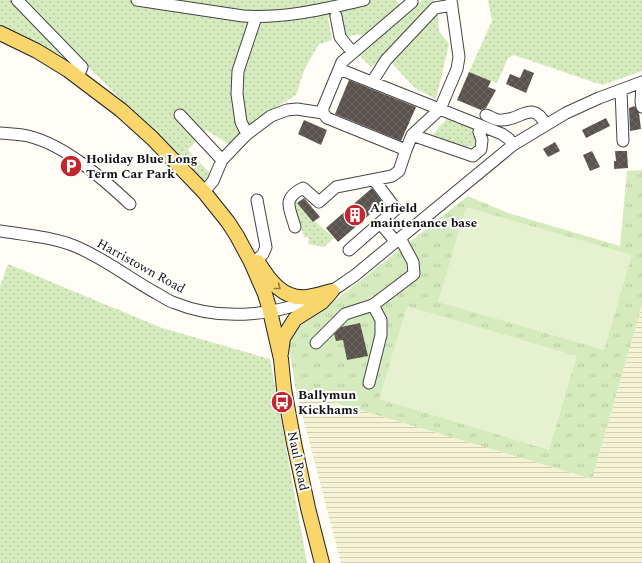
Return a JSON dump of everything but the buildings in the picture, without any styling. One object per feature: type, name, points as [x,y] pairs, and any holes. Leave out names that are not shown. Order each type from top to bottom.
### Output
[{"type":"main road","points":[[0,33],[37,51],[78,77],[121,110],[204,192],[228,222],[236,236],[257,260],[278,289],[292,296],[306,297],[332,291]]},
{"type":"main road","name":"Naul Road","points":[[236,236],[252,262],[270,311],[281,360],[284,389],[294,443],[322,563]]},
{"type":"main road","points":[[281,360],[283,338],[295,319],[322,302],[332,291]]},
{"type":"street","points":[[17,0],[82,67],[78,77]]},
{"type":"street","points":[[137,0],[256,17],[303,13],[364,0]]},
{"type":"street","points":[[406,150],[326,118],[323,113],[323,108],[342,62],[412,2],[411,0]]},
{"type":"street","points":[[294,228],[289,204],[289,198],[292,193],[302,188],[319,202],[336,187],[392,176],[399,171],[412,135],[440,109],[457,69],[459,57],[451,3],[436,8],[386,60],[372,82]]},
{"type":"street","points":[[336,16],[340,37],[353,53]]},
{"type":"street","points":[[248,134],[241,122],[237,94],[238,71],[256,17]]},
{"type":"street","points":[[339,69],[502,134],[509,139],[513,145]]},
{"type":"street","points":[[642,83],[642,107]]},
{"type":"street","name":"Harristown Road","points":[[0,231],[44,238],[76,247],[105,261],[136,282],[174,303],[207,312],[241,314],[285,309],[305,303],[332,291],[354,276],[513,145],[566,113],[599,98],[642,83]]},
{"type":"street","points":[[621,90],[623,141]]},
{"type":"street","points":[[204,192],[214,181],[222,160],[248,134],[271,116],[287,110],[297,109],[323,113]]},
{"type":"street","points":[[486,115],[501,121],[529,112],[536,112],[542,117],[546,125]]},
{"type":"street","points":[[180,115],[222,160]]},
{"type":"street","points":[[412,135],[473,156],[481,149],[482,140],[479,132],[482,126]]},
{"type":"street","points":[[0,133],[29,136],[52,145],[100,176],[130,204]]},
{"type":"street","points":[[349,250],[396,209],[374,180]]},
{"type":"street","points":[[257,200],[266,247],[263,254],[257,260]]},
{"type":"street","points":[[316,343],[345,314],[374,305],[414,274],[413,262],[398,240],[380,223]]},
{"type":"street","points":[[369,383],[381,335],[381,320],[374,305]]},
{"type":"shaded area","points":[[642,305],[642,563],[341,563],[296,391],[592,479]]},
{"type":"green space","points":[[0,0],[396,0],[401,6],[366,34],[346,36],[341,15],[328,18],[332,40],[319,44],[305,68],[296,95],[257,119],[232,146],[206,130],[188,150],[209,172],[208,181],[201,182],[89,67],[78,60],[72,64],[0,27]]},
{"type":"green space","points":[[422,0],[434,0],[438,15],[439,31],[449,44],[436,99],[415,88],[386,57],[371,67],[359,55]]},
{"type":"green space","points":[[488,0],[642,0],[642,71],[602,85],[514,55],[508,58],[497,83],[469,72],[492,21]]},
{"type":"green space","points":[[448,118],[476,129],[476,141],[473,147],[452,144],[433,135]]},
{"type":"green space","points":[[642,170],[642,305],[592,479],[296,391],[288,335],[296,322],[337,299],[468,196],[508,213],[620,246],[627,171]]},
{"type":"green space","points":[[295,198],[297,203],[313,222],[315,221],[334,238],[324,247],[308,244],[309,238],[304,237],[293,201]]},
{"type":"green space","points":[[466,207],[632,255],[604,350],[438,302]]},
{"type":"green space","points":[[8,264],[162,328],[270,359],[307,563],[0,563],[0,287]]},
{"type":"green space","points":[[407,306],[577,356],[549,450],[379,399]]},
{"type":"place","name":"Holiday Blue Long Term Car Park","points":[[71,166]]},
{"type":"place","name":"Airfield maintenance base","points":[[355,215]]},
{"type":"place","name":"Ballymun Kickhams","points":[[282,402]]}]
